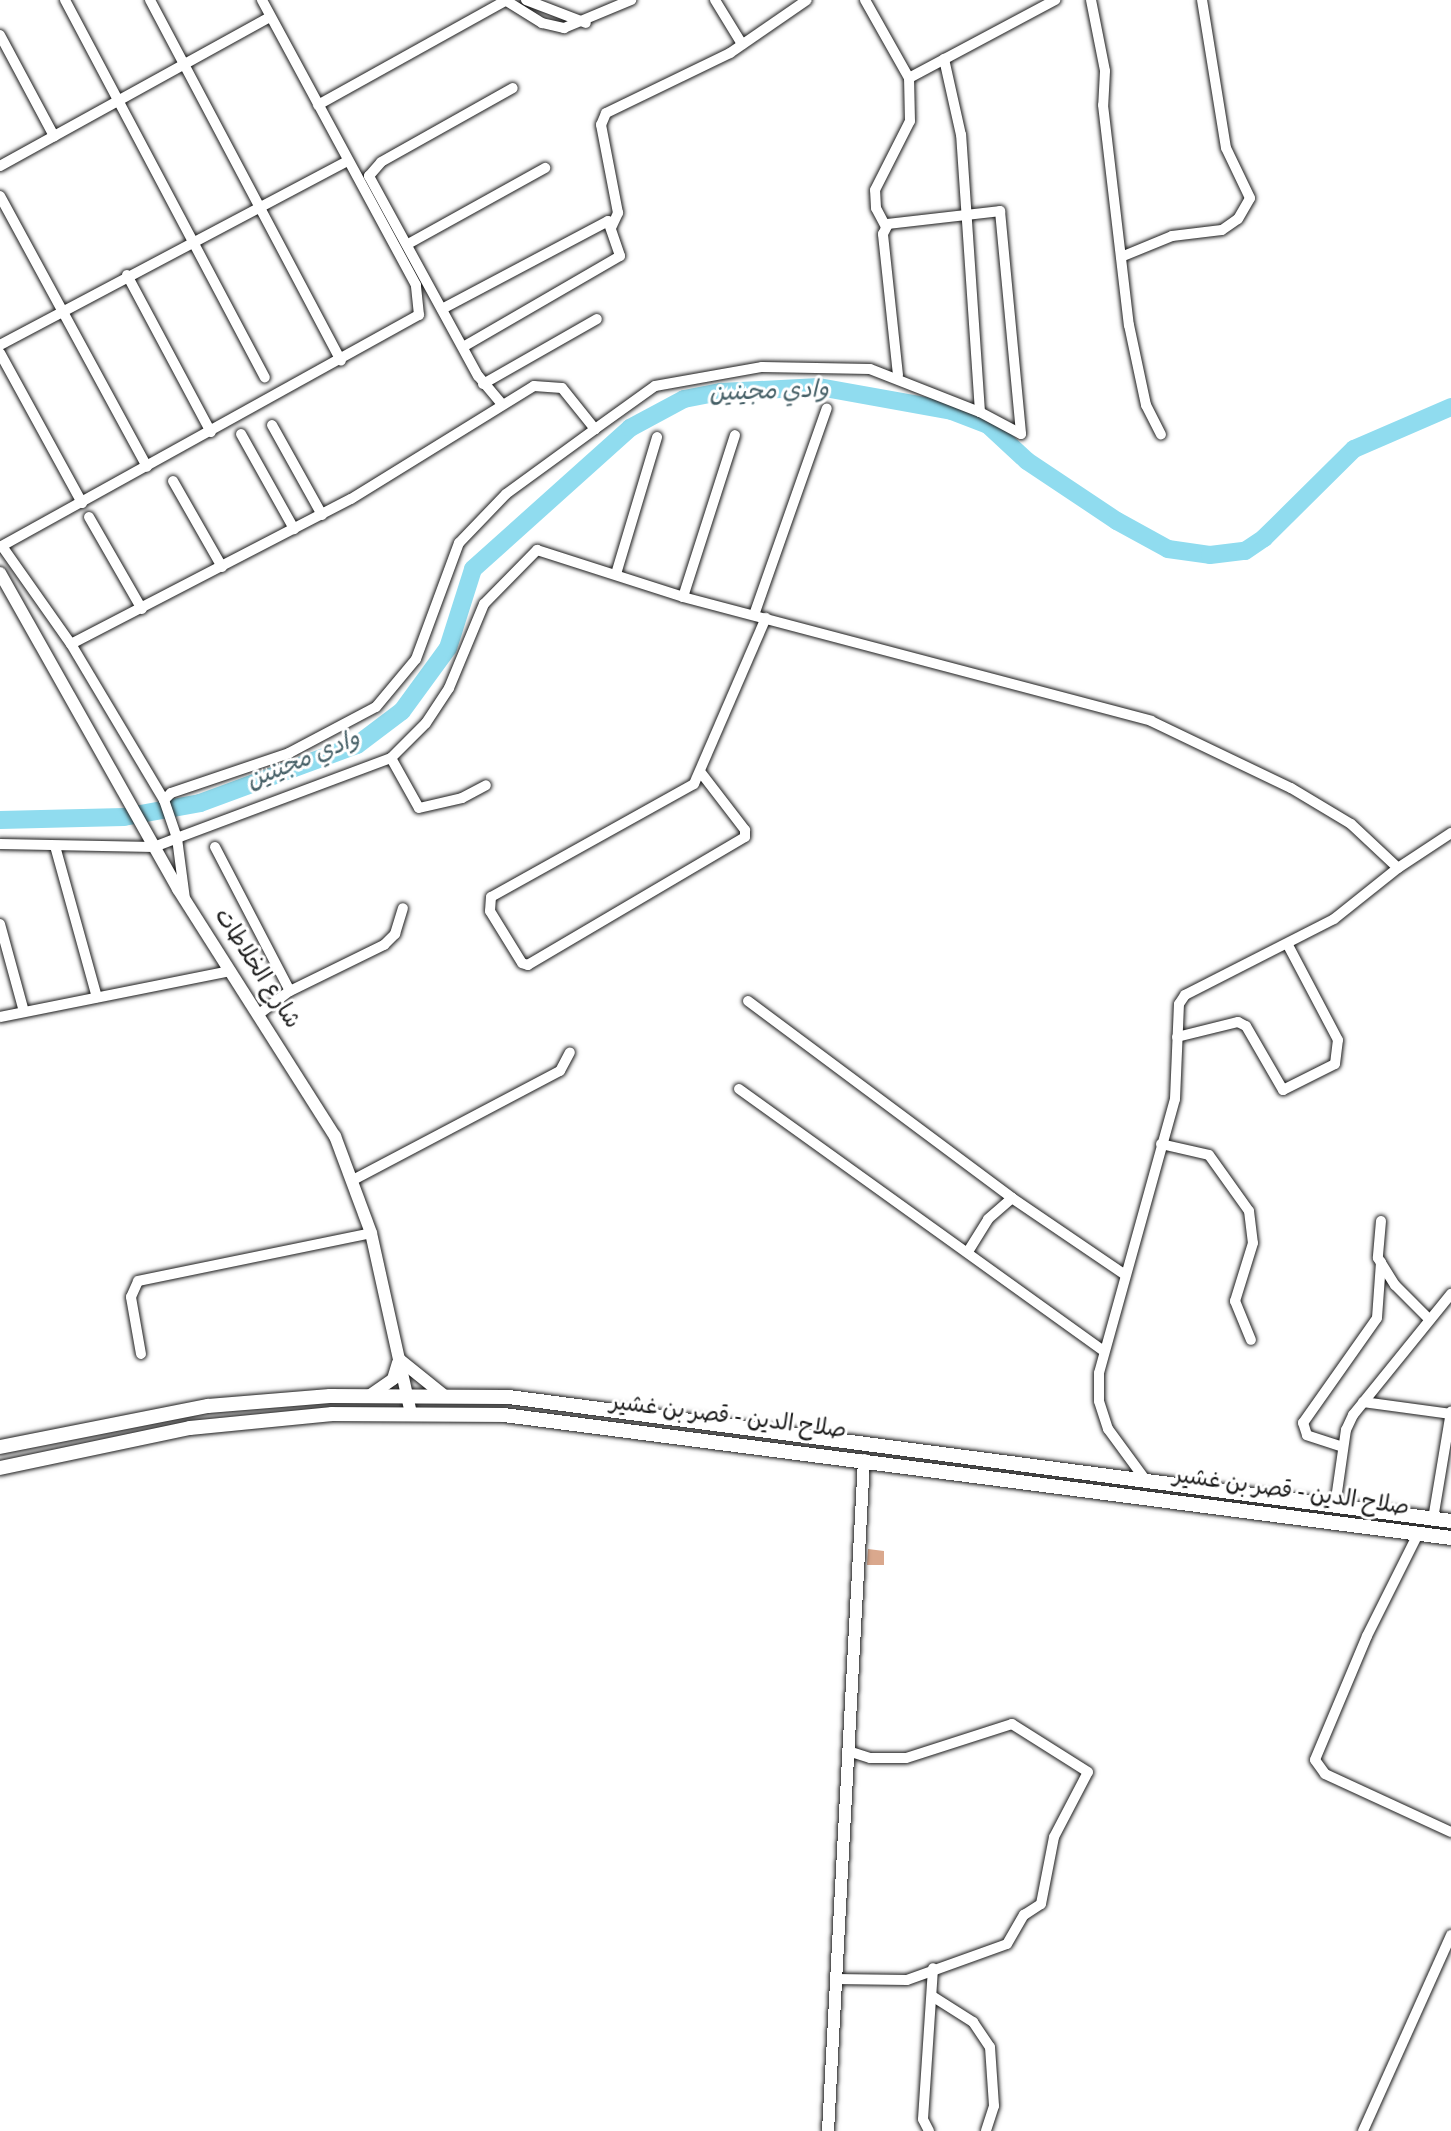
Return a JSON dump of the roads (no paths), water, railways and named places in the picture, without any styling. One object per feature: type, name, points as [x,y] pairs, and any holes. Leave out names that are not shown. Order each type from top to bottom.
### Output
[{"type":"highway","points":[[0,1447],[208,1406],[369,1396],[509,1397],[1451,1521]]},
{"type":"highway","points":[[504,1415],[509,1397]]},
{"type":"highway","name":"صلاح الدين - قصر بن غشير","points":[[0,1468],[190,1428],[332,1415],[504,1415],[1451,1538]]},
{"type":"main road","name":"شارع الخلاطات","points":[[0,573],[154,847],[329,1126],[353,1180],[371,1233],[411,1414]]},
{"type":"main road","points":[[369,1396],[393,1379],[399,1359],[446,1397]]},
{"type":"main road","points":[[828,2131],[864,1460]]},
{"type":"street","points":[[65,0],[265,377]]},
{"type":"street","points":[[150,0],[341,361]]},
{"type":"street","points":[[185,899],[177,838],[164,800],[71,644],[1,547],[415,321],[422,306],[416,285],[262,0]]},
{"type":"street","points":[[318,105],[506,0],[554,27],[586,23],[631,0]]},
{"type":"street","points":[[526,0],[586,23]]},
{"type":"street","points":[[715,0],[742,44]]},
{"type":"street","points":[[611,228],[618,213],[602,118],[742,44],[807,0]]},
{"type":"street","points":[[865,0],[909,78],[910,121],[875,190],[876,208],[886,227],[898,375]]},
{"type":"street","points":[[909,78],[1055,0]]},
{"type":"street","points":[[1091,0],[1105,71],[1103,104],[1121,257],[1146,405],[1161,433]]},
{"type":"street","points":[[1121,257],[1172,236],[1222,230],[1238,219],[1250,198],[1226,148],[1202,0]]},
{"type":"street","points":[[0,166],[270,17]]},
{"type":"street","points":[[0,35],[54,135]]},
{"type":"street","points":[[944,59],[961,135],[980,412]]},
{"type":"street","points":[[501,403],[483,384],[371,180],[371,168],[513,88]]},
{"type":"street","points":[[0,345],[127,275],[348,160]]},
{"type":"street","points":[[408,244],[545,168]]},
{"type":"street","points":[[0,197],[147,467]]},
{"type":"street","points":[[164,800],[181,787],[289,753],[376,707],[416,659],[458,543],[506,494],[636,396],[701,374],[810,365],[898,375],[980,412],[1021,434],[1004,217],[996,211],[894,220],[886,227]]},
{"type":"street","points":[[442,309],[604,220],[611,228],[620,256],[463,347]]},
{"type":"street","points":[[127,275],[211,432]]},
{"type":"street","points":[[483,384],[597,319]]},
{"type":"street","points":[[0,353],[82,503]]},
{"type":"street","points":[[71,644],[322,514],[501,403],[534,386],[552,384],[569,395],[595,429]]},
{"type":"street","points":[[754,615],[827,408]]},
{"type":"street","points":[[272,425],[322,514]]},
{"type":"street","points":[[241,434],[294,529]]},
{"type":"street","points":[[683,597],[735,435]]},
{"type":"street","points":[[616,574],[657,437]]},
{"type":"street","points":[[173,481],[222,567]]},
{"type":"street","points":[[89,517],[142,609]]},
{"type":"street","points":[[0,844],[154,847],[391,758],[426,723],[449,688],[484,604],[531,553],[544,550],[683,597],[1151,721],[1291,788],[1351,824],[1398,868]]},
{"type":"street","points":[[702,774],[745,830],[742,841],[528,965],[522,963],[489,911],[491,897],[691,786],[702,774],[766,618]]},
{"type":"street","points":[[391,758],[419,808],[462,798],[485,785]]},
{"type":"street","points":[[1147,1482],[1101,1414],[1099,1373],[1176,1089],[1179,1004],[1185,995],[1288,944],[1357,904],[1398,868],[1451,833]]},
{"type":"street","points":[[55,846],[97,998]]},
{"type":"street","points":[[215,846],[290,991]]},
{"type":"street","points":[[259,1014],[290,991],[384,945],[395,934],[403,908]]},
{"type":"street","points":[[0,924],[24,1012]]},
{"type":"street","points":[[1177,1037],[1238,1022],[1247,1026],[1283,1090],[1335,1064],[1338,1040],[1288,944]]},
{"type":"street","points":[[0,1017],[230,971]]},
{"type":"street","points":[[748,1001],[1012,1198],[1124,1274]]},
{"type":"street","points":[[353,1180],[560,1071],[570,1052]]},
{"type":"street","points":[[739,1089],[969,1250],[1104,1351]]},
{"type":"street","points":[[1161,1144],[1209,1155],[1250,1211],[1253,1243],[1235,1301],[1251,1340]]},
{"type":"street","points":[[969,1250],[988,1219],[1012,1198]]},
{"type":"street","points":[[1381,1221],[1375,1247],[1381,1262],[1429,1319]]},
{"type":"street","points":[[141,1354],[131,1297],[138,1280],[371,1233]]},
{"type":"street","points":[[1343,1447],[1307,1435],[1303,1423],[1377,1318],[1381,1262]]},
{"type":"street","points":[[1335,1506],[1346,1430],[1363,1402],[1451,1294]]},
{"type":"street","points":[[1363,1402],[1451,1413],[1433,1518]]},
{"type":"street","points":[[1418,1534],[1367,1636],[1315,1760],[1325,1773],[1451,1832]]},
{"type":"street","points":[[835,1979],[899,1982],[933,1968],[999,1950],[1024,1915],[1041,1904],[1054,1837],[1088,1772],[1013,1724],[906,1758],[870,1758],[848,1751]]},
{"type":"street","points":[[1367,2129],[1451,1935]]},
{"type":"street","points":[[929,2131],[923,2119],[933,1968]]},
{"type":"street","points":[[932,1996],[973,2022],[990,2047],[994,2105],[986,2131]]},
{"type":"waterway","name":"وادي مجينين","points":[[0,820],[124,817],[200,803],[357,745],[402,711],[448,648],[473,569],[630,428],[684,399],[721,392],[819,387],[952,411],[988,425],[1027,461],[1117,521],[1168,549],[1210,555],[1245,551],[1264,538],[1354,449],[1451,407]]}]
